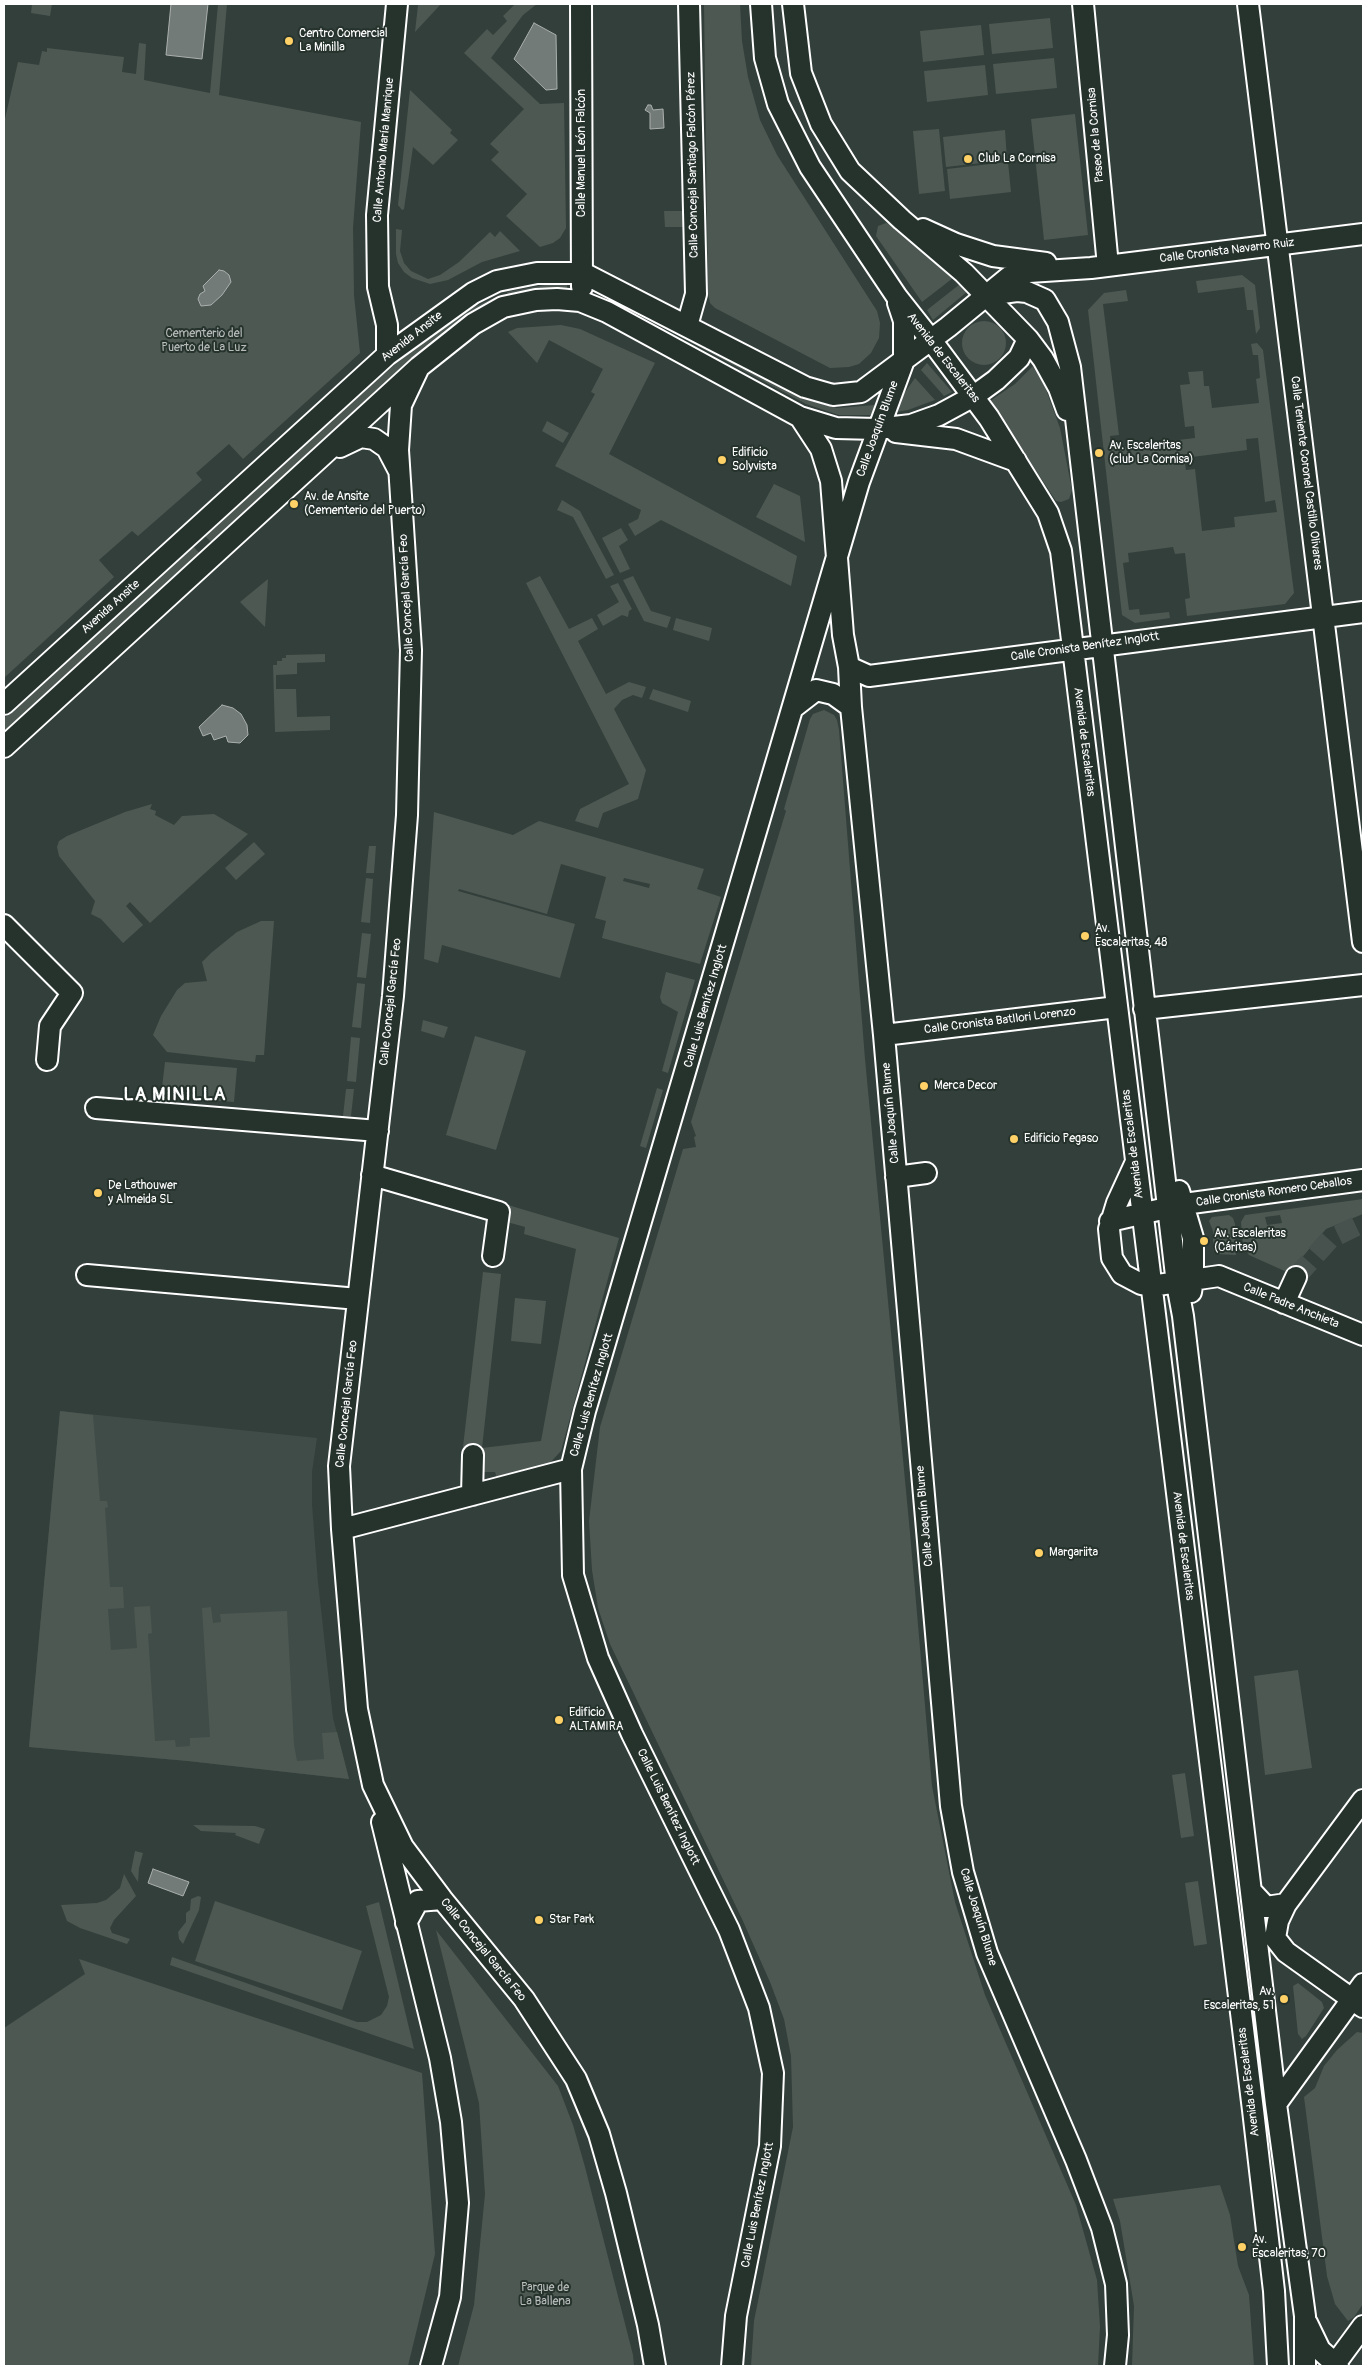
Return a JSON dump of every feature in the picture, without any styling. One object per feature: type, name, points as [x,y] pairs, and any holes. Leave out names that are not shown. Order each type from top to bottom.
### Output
[{"type":"street","name":"Calle Antonio María Manrique","points":[[387,355],[387,325],[378,287],[377,215],[397,4]]},
{"type":"street","name":"Calle Manuel León Falcón","points":[[580,302],[583,273],[581,4]]},
{"type":"street","name":"Calle Concejal Santiago Falcón Pérez","points":[[687,326],[696,294],[689,4]]},
{"type":"street","name":"Avenida de Escaleritas","points":[[761,4],[765,58],[778,104],[810,166],[897,297],[974,396],[1048,514],[1061,551],[1274,2291],[1278,2366]]},
{"type":"street","points":[[793,4],[801,73],[821,124],[850,170],[902,220],[987,295],[1028,339],[1043,359],[1059,388],[1076,436]]},
{"type":"street","name":"Paseo de la Cornisa","points":[[1083,4],[1099,267]]},
{"type":"street","name":"Calle Teniente Coronel Castillo Olivares","points":[[1248,4],[1363,942]]},
{"type":"street","name":"Calle Cronista Navarro Ruiz","points":[[902,220],[956,244],[993,256],[1099,267]]},
{"type":"street","name":"Calle Cronista Navarro Ruiz","points":[[904,360],[1009,277],[1029,272],[1099,267],[1363,234]]},
{"type":"street","name":"Avenida Ansite","points":[[4,704],[387,355],[473,293],[497,281],[537,273],[583,273],[805,387],[833,395],[861,392],[904,360]]},
{"type":"street","points":[[987,295],[1017,291],[1027,292],[1045,300],[1058,322],[1070,367],[1076,436],[1162,1156],[1177,1205],[1193,1238],[1187,1286],[1150,1286],[1130,1279],[1118,1269],[1110,1248],[1110,1221],[1135,1164]]},
{"type":"street","name":"Calle Joaquín Blume","points":[[836,561],[859,482],[904,360],[904,321],[897,297]]},
{"type":"street","points":[[4,747],[328,453],[419,367],[473,324],[503,307],[536,300],[557,299],[580,302],[607,312],[800,417],[836,428],[877,429],[956,439],[1016,461]]},
{"type":"street","points":[[877,429],[920,422],[949,410],[974,396],[996,380],[1019,358],[1028,339]]},
{"type":"street","name":"Calle Concejal García Feo","points":[[419,367],[401,404],[398,450],[411,650],[408,798],[393,996],[339,1466],[342,1529],[357,1709],[373,1785],[403,1847],[442,1899],[524,1999],[576,2079],[599,2134],[616,2193],[648,2325],[655,2366]]},
{"type":"street","name":"Calle Joaquín Blume","points":[[800,417],[820,449],[831,481],[843,636],[849,666]]},
{"type":"street","name":"Calle Concejal García Feo","points":[[328,453],[361,437],[374,440],[387,448],[400,473]]},
{"type":"street","name":"Calle Luis Benítez Inglott","points":[[732,2366],[736,2316],[770,2146],[773,2072],[759,2008],[729,1930],[632,1734],[598,1658],[573,1575],[571,1470],[585,1411],[836,561]]},
{"type":"street","name":"Calle Cronista Benítez Inglott","points":[[849,666],[869,676],[1363,612]]},
{"type":"street","points":[[849,666],[851,707]]},
{"type":"street","points":[[794,707],[816,690],[834,694],[851,707]]},
{"type":"street","name":"Calle Joaquín Blume","points":[[851,707],[884,1035],[951,1806],[963,1872],[987,1953],[1076,2160],[1102,2228],[1116,2284],[1118,2335],[1115,2366]]},
{"type":"street","points":[[4,925],[72,993],[50,1026],[48,1060]]},
{"type":"street","points":[[1144,1009],[1363,985]]},
{"type":"street","name":"Calle Cronista Batllori Lorenzo","points":[[884,1035],[1117,1007]]},
{"type":"street","points":[[96,1108],[378,1131]]},
{"type":"street","points":[[896,1176],[926,1173]]},
{"type":"street","points":[[372,1175],[499,1212],[493,1256]]},
{"type":"street","name":"Calle Cronista Romero Ceballos","points":[[1110,1221],[1177,1205],[1363,1180]]},
{"type":"street","points":[[86,1275],[358,1299]]},
{"type":"street","name":"Calle Padre Anchieta","points":[[1187,1286],[1219,1276],[1363,1335]]},
{"type":"street","points":[[1284,1303],[1296,1277]]},
{"type":"street","name":"Avenida de Escaleritas","points":[[1187,1286],[1183,1316],[1276,2104],[1305,2316],[1305,2366]]},
{"type":"street","points":[[472,1495],[473,1455]]},
{"type":"street","points":[[342,1529],[571,1470]]},
{"type":"street","points":[[373,1785],[440,2058],[451,2122],[458,2203],[450,2297],[431,2366]]},
{"type":"street","points":[[1276,2104],[1360,1997],[1286,1952],[1275,1938],[1278,1920],[1286,1904],[1363,1800]]},
{"type":"street","points":[[1252,1892],[1266,1907],[1286,1904]]},
{"type":"street","points":[[406,1923],[418,1901],[442,1899]]},
{"type":"street","points":[[1274,2291],[1288,2335],[1305,2366]]},
{"type":"street","points":[[1305,2316],[1320,2350],[1336,2365],[1363,2326]]},
{"type":"shaded area","points":[[171,4],[208,4],[202,59],[166,55]]},
{"type":"shaded area","points":[[534,23],[556,35],[557,89],[546,90],[514,59]]},
{"type":"shaded area","points":[[648,105],[651,105],[653,110],[663,109],[664,128],[650,129],[650,113],[645,110]]},
{"type":"shaded area","points":[[219,270],[229,275],[231,282],[222,295],[211,305],[201,306],[198,299],[200,294],[205,291],[203,286]]},
{"type":"shaded area","points":[[222,705],[233,708],[241,714],[247,725],[248,735],[240,743],[228,742],[226,736],[214,740],[211,733],[203,736],[199,727]]},
{"type":"shaded area","points":[[60,1411],[317,1438],[312,1472],[312,1504],[318,1582],[333,1718],[349,1779],[188,1761],[29,1747]]},
{"type":"shaded area","points":[[153,1869],[189,1882],[183,1896],[148,1883]]},
{"type":"green space","points":[[32,4],[52,4],[50,16],[31,13]]},
{"type":"green space","name":"Cementerio del Puerto de La Luz","points":[[218,4],[227,4],[219,95],[361,122],[353,228],[354,295],[360,353],[243,459],[229,444],[196,473],[202,480],[138,536],[132,531],[99,560],[114,577],[4,678],[4,123],[18,62],[39,65],[42,51],[47,52],[47,48],[124,57],[122,72],[136,74],[139,43],[146,44],[144,80],[210,93]]},
{"type":"green space","points":[[441,4],[415,32],[418,5]]},
{"type":"green space","points":[[515,4],[537,4],[523,15],[491,58],[540,104],[564,103],[566,228],[560,238],[553,243],[540,247],[506,216],[527,194],[491,160],[499,152],[490,144],[524,109],[464,53],[487,29],[493,35],[507,21],[503,16]]},
{"type":"green space","points":[[704,4],[740,4],[742,41],[748,77],[760,120],[777,155],[877,311],[880,323],[879,338],[871,353],[859,364],[849,367],[830,368],[715,308],[710,303],[708,293]]},
{"type":"green space","points":[[1050,18],[1053,48],[992,54],[989,24]]},
{"type":"green space","points":[[981,25],[984,55],[923,62],[920,31]]},
{"type":"green space","points":[[1054,58],[1057,88],[996,94],[993,64]]},
{"type":"green space","points":[[985,65],[988,95],[927,102],[924,71]]},
{"type":"green space","points":[[410,90],[452,130],[450,133],[458,140],[433,165],[413,147],[404,209],[402,210],[398,205]]},
{"type":"green space","points":[[1075,114],[1088,235],[1044,240],[1031,119]]},
{"type":"green space","points":[[939,129],[945,191],[919,194],[913,131]]},
{"type":"green space","points":[[1005,130],[1007,160],[946,167],[943,137]]},
{"type":"green space","points":[[1008,162],[1011,192],[950,199],[947,169]]},
{"type":"green space","points":[[664,211],[683,211],[683,227],[665,227]]},
{"type":"green space","points":[[886,223],[890,224],[953,278],[922,302],[876,236],[878,226]]},
{"type":"green space","points":[[396,229],[402,230],[400,251],[404,263],[411,271],[428,279],[440,275],[459,262],[490,232],[495,237],[500,231],[520,251],[482,262],[448,280],[430,284],[412,278],[404,272],[398,263]]},
{"type":"green space","points":[[1242,275],[1255,285],[1260,328],[1256,334],[1253,310],[1247,310],[1244,287],[1198,293],[1196,281]]},
{"type":"green space","points":[[960,284],[968,291],[933,320],[927,310]]},
{"type":"green space","points":[[545,285],[567,285],[567,289],[546,288],[509,296],[507,292]]},
{"type":"green space","points":[[1126,290],[1128,301],[1103,304],[1119,435],[1110,436],[1111,448],[1195,438],[1194,426],[1185,427],[1180,385],[1190,384],[1188,372],[1203,371],[1204,386],[1209,386],[1212,408],[1259,403],[1256,379],[1260,378],[1258,355],[1253,355],[1251,344],[1257,343],[1263,350],[1294,593],[1285,604],[1187,616],[1185,599],[1190,598],[1185,553],[1175,554],[1173,547],[1128,553],[1129,562],[1123,563],[1129,610],[1139,609],[1140,615],[1169,612],[1170,618],[1135,623],[1122,615],[1088,310],[1104,293]],"holes":[[[1258,438],[1265,502],[1275,500],[1277,512],[1234,517],[1235,527],[1202,531],[1195,469],[1186,470],[1184,458],[1247,450],[1246,439]]]},
{"type":"green space","points":[[608,294],[808,400],[837,408],[875,405],[873,415],[839,415],[806,404],[606,297]]},
{"type":"green space","points":[[496,297],[497,300],[471,314],[439,337],[213,544],[205,536],[370,385],[464,312]]},
{"type":"green space","points":[[988,321],[1000,327],[1005,334],[1005,352],[1000,359],[993,364],[980,365],[972,362],[965,355],[962,339],[965,331],[972,324]]},
{"type":"green space","points":[[561,325],[580,329],[655,363],[609,454],[797,556],[791,586],[661,520],[635,536],[628,524],[638,519],[641,510],[555,466],[595,394],[591,392],[603,369],[549,340],[537,363],[508,332],[517,328]]},
{"type":"green space","points":[[927,363],[952,392],[944,396],[921,370]]},
{"type":"green space","points":[[1033,366],[1045,387],[1060,428],[1072,490],[1069,499],[1061,502],[1056,501],[990,401],[1015,384]]},
{"type":"green space","points":[[915,378],[935,400],[908,410],[896,412],[901,398]]},
{"type":"green space","points":[[547,421],[569,433],[563,443],[542,431]]},
{"type":"green space","points":[[774,484],[800,496],[805,542],[756,517]]},
{"type":"green space","points":[[562,500],[580,511],[614,575],[606,579],[573,517],[557,510]]},
{"type":"green space","points":[[621,528],[628,540],[619,546],[630,569],[620,573],[602,538]]},
{"type":"green space","points":[[193,546],[201,555],[4,734],[4,718]]},
{"type":"green space","points":[[540,576],[569,629],[592,618],[598,629],[578,641],[606,694],[629,682],[646,687],[642,698],[633,695],[622,700],[614,709],[646,770],[638,799],[603,813],[598,828],[575,821],[580,809],[629,784],[526,583]]},
{"type":"green space","points":[[633,576],[651,611],[671,617],[667,628],[644,621],[623,580]]},
{"type":"green space","points":[[268,579],[265,627],[240,602]]},
{"type":"green space","points":[[618,583],[632,609],[629,611],[628,617],[622,615],[603,626],[597,615],[619,602],[610,586]]},
{"type":"green space","points":[[676,618],[712,628],[709,641],[673,630]]},
{"type":"green space","points":[[325,654],[325,662],[297,663],[297,674],[276,675],[276,689],[296,689],[297,717],[330,716],[330,730],[275,732],[273,665],[277,665],[277,661],[282,661],[282,658],[286,658],[286,655]]},
{"type":"green space","points":[[653,689],[691,701],[688,712],[649,699]]},
{"type":"green space","points":[[824,710],[834,715],[839,730],[865,1059],[932,1786],[955,1902],[985,1995],[1076,2205],[1097,2280],[1100,2327],[1098,2366],[751,2366],[754,2321],[793,2127],[791,2056],[784,2019],[742,1919],[610,1644],[598,1608],[592,1570],[589,1521],[600,1427],[683,1149],[696,1147],[694,1137],[696,1136],[691,1122],[786,811],[784,809],[810,719],[813,714]]},
{"type":"green space","points":[[152,804],[150,809],[156,811],[155,815],[174,825],[182,816],[214,814],[248,834],[150,923],[130,902],[126,906],[143,925],[123,943],[101,919],[91,914],[95,901],[59,856],[57,847],[59,841],[67,836],[125,812]]},
{"type":"green space","points":[[434,812],[513,835],[539,821],[704,869],[697,889],[721,897],[700,964],[602,938],[606,921],[595,918],[606,877],[561,864],[547,914],[459,889],[458,891],[575,924],[560,978],[442,945],[438,963],[424,959]],"holes":[[[624,878],[650,884],[649,888],[623,881]]]},
{"type":"green space","points":[[254,842],[265,854],[236,880],[225,868]]},
{"type":"green space","points":[[369,846],[376,846],[374,873],[366,873]]},
{"type":"green space","points":[[366,878],[373,879],[370,923],[361,922]]},
{"type":"green space","points":[[261,921],[274,921],[264,1055],[256,1055],[255,1062],[167,1052],[153,1035],[161,1016],[177,990],[185,983],[207,981],[202,962],[237,932]]},
{"type":"green space","points":[[362,933],[371,934],[366,978],[357,977]]},
{"type":"green space","points":[[666,972],[695,980],[668,1073],[662,1071],[678,1012],[662,1003],[660,997]]},
{"type":"green space","points":[[357,983],[365,984],[361,1028],[352,1027]]},
{"type":"green space","points":[[423,1020],[448,1027],[444,1038],[421,1031]]},
{"type":"green space","points":[[475,1036],[526,1051],[496,1150],[446,1135]]},
{"type":"green space","points":[[351,1037],[360,1038],[356,1082],[347,1081]]},
{"type":"green space","points":[[165,1062],[237,1068],[234,1102],[161,1096]]},
{"type":"green space","points":[[657,1088],[663,1090],[646,1148],[640,1146]]},
{"type":"green space","points":[[346,1089],[354,1089],[351,1116],[343,1116]]},
{"type":"green space","points":[[1363,1199],[1363,1214],[1326,1229],[1289,1273],[1249,1255],[1243,1245],[1241,1222],[1245,1215]],"holes":[[[1280,1215],[1282,1223],[1267,1225],[1265,1217]]]},
{"type":"green space","points":[[508,1205],[619,1238],[561,1451],[548,1465],[497,1478],[495,1472],[480,1472],[482,1449],[463,1447],[483,1272],[501,1274],[482,1448],[541,1441],[576,1249],[524,1234],[525,1227],[507,1222]]},
{"type":"green space","points":[[1229,1215],[1233,1218],[1235,1224],[1236,1255],[1216,1254],[1213,1250],[1213,1231],[1209,1221],[1212,1217]]},
{"type":"green space","points":[[515,1298],[546,1301],[541,1344],[511,1341]]},
{"type":"green space","points":[[60,1411],[93,1415],[100,1501],[107,1501],[108,1507],[105,1508],[110,1587],[123,1587],[124,1608],[108,1609],[111,1650],[137,1648],[134,1607],[150,1606],[152,1633],[148,1634],[155,1741],[175,1740],[176,1747],[190,1746],[190,1738],[210,1737],[202,1608],[211,1607],[213,1623],[221,1622],[220,1614],[287,1611],[294,1745],[297,1761],[324,1759],[322,1733],[337,1732],[349,1779],[188,1761],[29,1747]]},
{"type":"green space","points":[[1298,1670],[1312,1768],[1265,1775],[1254,1676]]},
{"type":"green space","points":[[1185,1773],[1194,1836],[1181,1838],[1172,1775]]},
{"type":"green space","points":[[193,1825],[255,1826],[265,1829],[259,1844],[235,1835],[236,1833],[201,1831]]},
{"type":"green space","points":[[135,1851],[143,1853],[138,1882],[131,1871]]},
{"type":"green space","points":[[124,1874],[136,1896],[114,1920],[110,1928],[112,1933],[130,1939],[127,1944],[80,1928],[67,1921],[61,1905],[97,1903],[106,1900],[120,1888]]},
{"type":"green space","points":[[1198,1881],[1207,1944],[1194,1946],[1185,1883]]},
{"type":"green space","points":[[198,1896],[201,1897],[199,1910],[183,1944],[179,1939],[178,1932],[186,1922],[186,1913],[190,1910],[191,1899]]},
{"type":"green space","points":[[215,1901],[362,1951],[342,2010],[195,1961]]},
{"type":"green space","points":[[379,1902],[414,2049],[170,1965],[172,1957],[357,2022],[367,2022],[381,2015],[387,2006],[389,1997],[366,1906]]},
{"type":"green space","name":"Parque de La Ballena","points":[[436,1930],[558,2086],[573,2125],[585,2167],[633,2355],[634,2366],[458,2366],[474,2305],[485,2194],[479,2103]]},
{"type":"green space","points":[[79,1959],[422,2073],[435,2254],[408,2366],[4,2366],[4,2028],[85,1974]]},
{"type":"green space","points":[[1298,1983],[1322,2002],[1324,2008],[1306,2036],[1302,2039],[1298,2034],[1293,1986]]},
{"type":"green space","points":[[1357,2032],[1363,2033],[1363,2304],[1354,2317],[1348,2321],[1335,2304],[1327,2276],[1304,2097],[1315,2088],[1324,2066],[1337,2050]]},
{"type":"green space","points":[[1220,2185],[1230,2215],[1238,2266],[1249,2295],[1254,2366],[1132,2366],[1134,2306],[1120,2221],[1113,2199]]},
{"type":"tunnel","points":[[1296,1277],[1330,1239],[1363,1223]]},
{"type":"place","name":"Centro Comercial La Minilla","points":[[289,41]]},
{"type":"place","name":"Club La Cornisa","points":[[968,159]]},
{"type":"place","name":"Av. Escaleritas (club La Cornisa)","points":[[1099,453]]},
{"type":"place","name":"Edificio Solyvista","points":[[722,460]]},
{"type":"place","name":"Av. de Ansite (Cementerio del Puerto)","points":[[294,504]]},
{"type":"place","name":"Av. Escaleritas, 48","points":[[1085,936]]},
{"type":"place","name":"Merca Decor","points":[[924,1086]]},
{"type":"place","name":"Edificio Pegaso","points":[[1014,1139]]},
{"type":"place","name":"De Lathouwer y Almeida SL","points":[[98,1193]]},
{"type":"place","name":"Av. Escaleritas (Cáritas)","points":[[1204,1241]]},
{"type":"place","name":"Margariita","points":[[1039,1553]]},
{"type":"place","name":"Edificio ALTAMIRA","points":[[559,1720]]},
{"type":"place","name":"Star Park","points":[[539,1920]]},
{"type":"place","name":"Av. Escaleritas, 51","points":[[1284,1999]]},
{"type":"place","name":"Av. Escaleritas, 70","points":[[1242,2247]]},
{"type":"district","name":"LA MINILLA","points":[[175,1095]]}]
